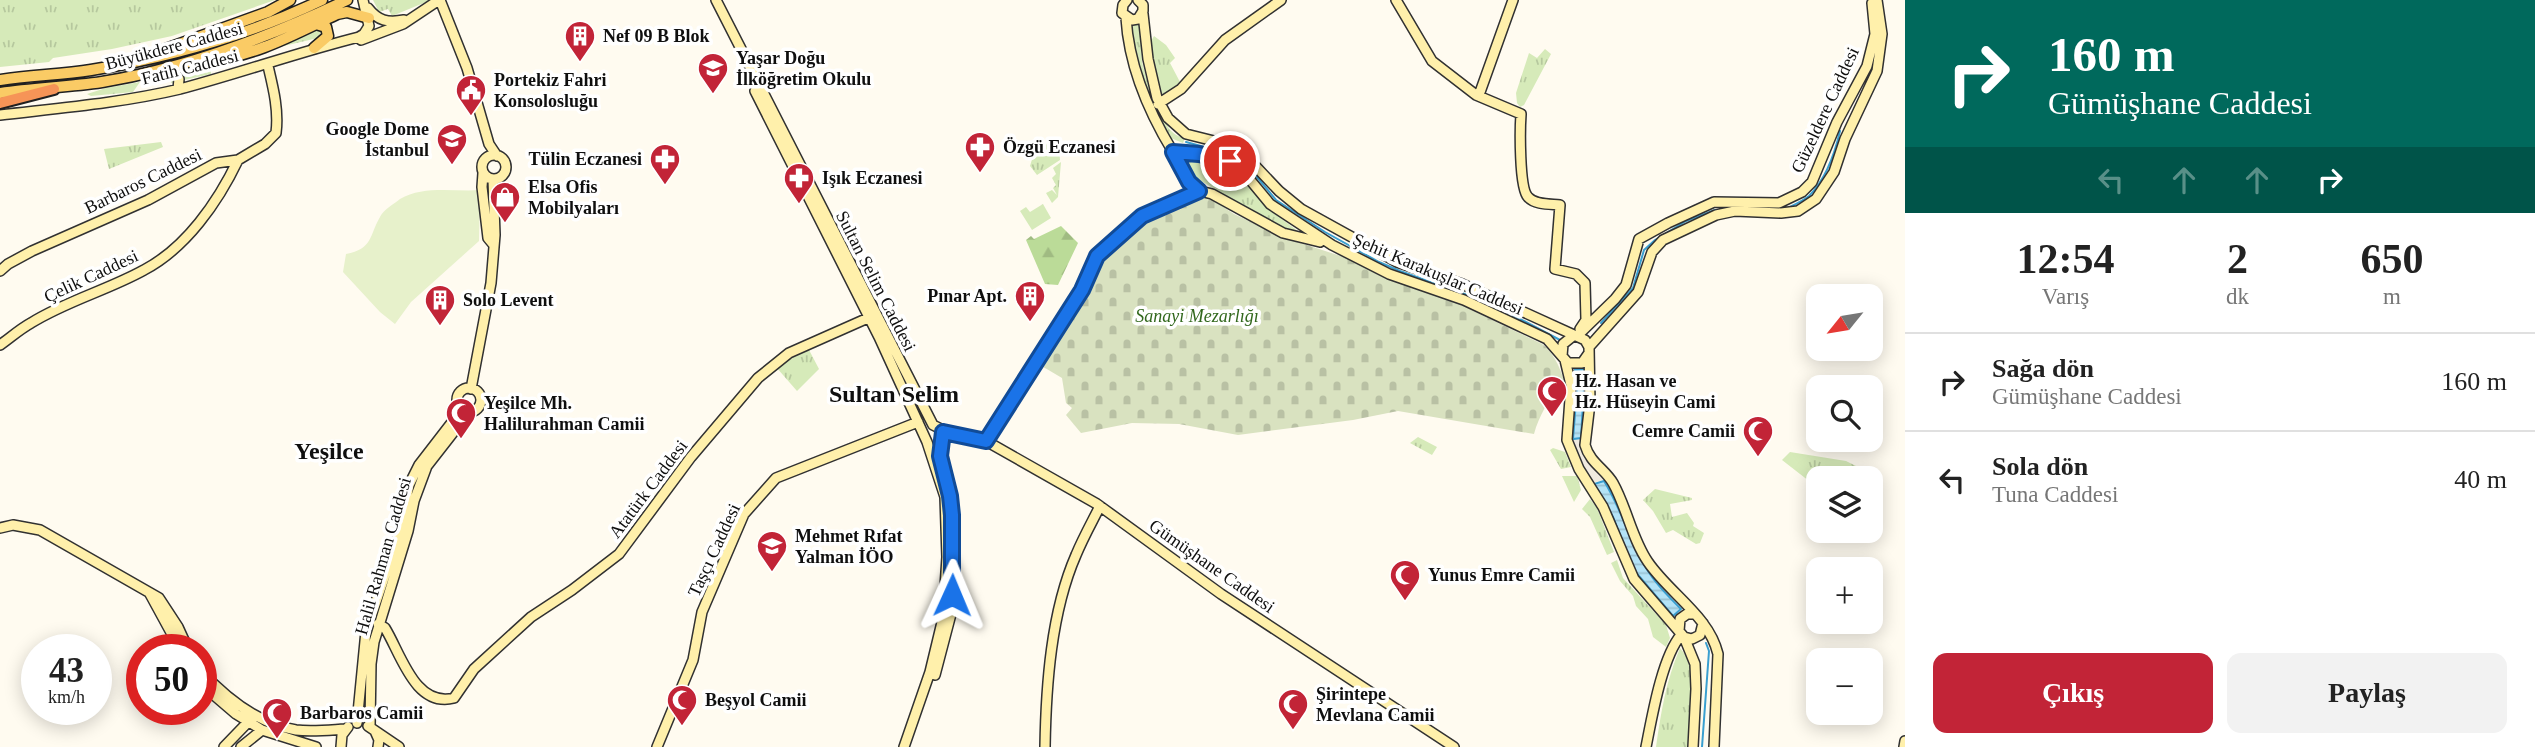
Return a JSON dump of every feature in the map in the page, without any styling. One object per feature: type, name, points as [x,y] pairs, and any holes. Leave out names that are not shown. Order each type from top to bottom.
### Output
[{"type":"highway","points":[[0,103],[54,89]]},
{"type":"main road","points":[[143,60],[177,44],[268,12],[290,0]]},
{"type":"main road","name":"Büyükdere Caddesi","points":[[0,80],[81,72],[143,60],[240,34],[322,0]]},
{"type":"main road","name":"Büyükdere Caddesi","points":[[0,93],[103,82],[190,61],[250,43],[347,0]]},
{"type":"main road","points":[[190,61],[248,55],[337,14],[347,12],[369,18]]},
{"type":"main road","points":[[314,48],[328,36],[326,27],[316,24]]},
{"type":"street","points":[[265,65],[365,34],[369,18],[363,0]]},
{"type":"street","points":[[363,0],[370,11],[381,20],[394,22],[408,19]]},
{"type":"street","points":[[265,65],[379,35],[403,24],[440,0],[467,68],[489,144],[503,160],[505,168],[500,177],[493,179],[484,173]]},
{"type":"street","name":"Sultan Selim Caddesi","points":[[710,0],[779,130],[877,327],[948,497]]},
{"type":"street","name":"Sultan Selim Caddesi","points":[[716,0],[734,42]]},
{"type":"street","name":"Şehit Karakuşlar Caddesi","points":[[1138,0],[1143,5],[1148,59],[1160,103],[1168,118],[1186,134],[1222,143],[1243,153],[1279,191],[1301,209],[1397,262],[1462,284],[1575,336]]},
{"type":"street","points":[[1148,108],[1181,89],[1225,40],[1281,0]]},
{"type":"street","points":[[1396,0],[1432,61],[1479,95],[1521,114],[1520,143],[1524,190],[1529,199],[1560,205],[1555,269],[1576,274],[1585,283],[1586,320],[1575,336],[1563,344],[1563,358],[1571,385],[1567,440],[1579,469],[1603,507],[1634,579],[1681,634],[1692,639],[1700,635],[1703,624]]},
{"type":"street","points":[[1479,95],[1513,0]]},
{"type":"street","points":[[1881,23],[1883,0]]},
{"type":"street","name":"Güzeldere Caddesi","points":[[1589,349],[1637,292],[1652,252],[1662,240],[1716,215],[1735,211],[1798,211],[1815,199],[1834,172],[1845,139],[1877,71],[1881,23],[1873,1]]},
{"type":"street","name":"Güzeldere Caddesi","points":[[1575,336],[1626,285],[1639,239],[1714,202],[1779,203],[1802,192],[1812,181],[1837,122],[1867,66],[1875,34],[1873,1]]},
{"type":"street","points":[[1123,2],[1122,13],[1126,18],[1130,48],[1148,108],[1189,182],[1199,191],[1212,194],[1283,233],[1332,246]]},
{"type":"street","points":[[1126,18],[1135,20],[1143,14]]},
{"type":"street","points":[[369,18],[386,25],[408,19]]},
{"type":"street","name":"Fatih Caddesi","points":[[0,115],[136,97],[178,89],[265,65]]},
{"type":"street","name":"Barbaros Caddesi","points":[[0,271],[32,251],[148,200],[216,163],[238,160],[265,144],[276,133],[274,89],[265,65]]},
{"type":"street","points":[[167,67],[178,79],[178,89]]},
{"type":"street","name":"Şehit Karakuşlar Caddesi","points":[[1173,152],[1230,161],[1270,204],[1332,246],[1389,274],[1464,300],[1515,324],[1547,340],[1563,358]]},
{"type":"street","points":[[493,244],[488,238],[482,166],[484,159],[497,156]]},
{"type":"street","name":"Çelik Caddesi","points":[[0,345],[32,321],[146,270],[171,251],[196,226],[229,180],[238,160]]},
{"type":"street","points":[[471,389],[491,283],[495,234],[493,179]]},
{"type":"street","points":[[986,441],[1082,290],[1097,256],[1142,216],[1199,191]]},
{"type":"street","points":[[1714,202],[1719,208],[1716,215]]},
{"type":"street","name":"Sultan Selim Caddesi","points":[[819,211],[868,318],[877,327],[933,425],[941,429],[940,461],[948,497],[949,595],[933,672],[904,747]]},
{"type":"street","name":"Atatürk Caddesi","points":[[377,625],[385,628],[410,675],[419,686],[432,697],[444,701],[454,698],[474,668],[531,617],[619,554],[691,457],[758,378],[789,353],[868,318]]},
{"type":"street","points":[[1575,336],[1584,340],[1589,349],[1587,451],[1594,463],[1612,481],[1647,560],[1715,640],[1718,654],[1714,747]]},
{"type":"street","points":[[1563,358],[1573,364],[1582,363],[1589,349]]},
{"type":"street","points":[[471,389],[479,393],[481,399],[478,408],[465,411],[460,407],[458,396],[463,390],[471,389]]},
{"type":"street","name":"Halil Rahman Caddesi","points":[[357,723],[366,631],[398,537],[409,485],[419,465],[453,421],[460,407]]},
{"type":"street","name":"Halil Rahman Caddesi","points":[[378,747],[379,740],[372,729],[371,664],[377,625],[427,466],[472,411]]},
{"type":"street","name":"Taşçı Caddesi","points":[[657,747],[693,660],[702,612],[744,514],[776,478],[920,426],[933,425]]},
{"type":"street","points":[[927,442],[933,444],[942,436]]},
{"type":"street","name":"Gümüşhane Caddesi","points":[[942,436],[986,441],[1101,506],[1222,594],[1454,747]]},
{"type":"street","points":[[1045,747],[1049,672],[1061,603],[1076,556],[1101,506]]},
{"type":"street","points":[[0,528],[13,525],[40,530],[159,598],[180,634]]},
{"type":"street","points":[[150,594],[172,634]]},
{"type":"street","points":[[1693,747],[1695,664],[1678,623],[1683,616],[1695,614]]},
{"type":"street","points":[[1646,747],[1662,676],[1674,643],[1681,634]]},
{"type":"street","points":[[217,687],[262,730],[316,747]]},
{"type":"street","points":[[217,698],[236,714],[299,730],[345,729],[357,723],[372,729],[399,747]]},
{"type":"street","name":"Sultan Selim Caddesi","points":[[911,747],[919,713]]},
{"type":"street","points":[[224,747],[252,718]]},
{"type":"street","points":[[341,747],[345,729]]},
{"type":"street","points":[[241,747],[262,730]]},
{"type":"street","points":[[1904,747],[1905,741]]},
{"type":"green space","points":[[0,0],[275,0],[172,36],[53,58],[49,62],[0,67]]},
{"type":"green space","points":[[373,0],[431,0],[392,16],[388,9],[379,12]]},
{"type":"green space","points":[[1140,24],[1142,62],[1155,100],[1150,103],[1130,31],[1133,25]]},
{"type":"green space","points":[[318,28],[321,32],[318,38],[275,48]]},
{"type":"green space","points":[[1154,36],[1166,45],[1175,58],[1170,63],[1180,82],[1170,92],[1158,95],[1149,45]]},
{"type":"green space","points":[[1545,49],[1551,54],[1524,105],[1520,107],[1516,93],[1529,53],[1537,58]]},
{"type":"green space","points":[[193,68],[194,73],[211,71],[211,74],[171,83],[170,75]]},
{"type":"green space","points":[[140,82],[133,92],[91,96],[87,94],[106,88]]},
{"type":"green space","points":[[1155,109],[1159,110],[1172,131],[1185,138],[1183,143],[1168,137]]},
{"type":"green space","points":[[161,142],[163,147],[109,169],[104,149]]},
{"type":"green space","points":[[1044,144],[1059,147],[1060,160],[1037,175],[1030,166],[1033,156],[1041,156]]},
{"type":"green space","points":[[1189,156],[1232,169],[1274,213],[1303,235],[1275,225],[1186,172],[1180,158]]},
{"type":"green space","points":[[1061,162],[1058,197],[1052,203],[1046,193],[1052,190],[1057,195],[1053,188],[1056,185],[1052,178],[1056,174],[1053,168]]},
{"type":"green space","points":[[480,190],[479,241],[411,302],[395,324],[380,312],[343,272],[346,254],[366,245],[381,214],[400,199],[419,192]]},
{"type":"green space","name":"Sanayi Mezarlığı","points":[[1200,196],[1210,198],[1234,214],[1285,238],[1350,259],[1381,276],[1457,303],[1542,344],[1553,356],[1564,380],[1556,384],[1534,434],[1398,411],[1353,420],[1238,435],[1179,424],[1132,423],[1081,433],[1066,415],[1072,408],[1066,403],[1062,378],[1040,365],[1081,292],[1118,241],[1131,228],[1147,218]]},
{"type":"green space","points":[[1043,204],[1051,218],[1032,230],[1020,211],[1026,207],[1030,212]]},
{"type":"green space","points":[[1061,226],[1078,243],[1058,285],[1045,284],[1026,240]]},
{"type":"green space","points":[[808,348],[819,369],[797,391],[776,367],[790,355]]},
{"type":"green space","points":[[1418,437],[1437,447],[1432,455],[1410,443]]},
{"type":"green space","points":[[1553,448],[1565,452],[1571,467],[1561,469],[1550,450]]},
{"type":"green space","points":[[1790,452],[1846,461],[1856,466],[1806,466],[1806,479],[1782,460]]},
{"type":"green space","points":[[1562,476],[1577,476],[1581,490],[1574,502]]},
{"type":"green space","points":[[1655,489],[1692,498],[1670,504],[1672,517],[1687,513],[1694,523],[1693,526],[1704,533],[1700,543],[1696,544],[1673,530],[1666,533],[1643,500]]},
{"type":"green space","points":[[1590,499],[1597,508],[1614,552],[1607,555],[1590,517],[1582,509]]},
{"type":"green space","points":[[1617,560],[1623,578],[1666,625],[1670,638],[1666,647],[1653,637],[1648,619],[1620,581],[1611,563]]},
{"type":"green space","points":[[1680,648],[1686,657],[1692,682],[1688,747],[1656,747],[1671,672]]},
{"type":"shaded area","points":[[1572,439],[1581,439],[1589,463],[1604,480],[1592,483]]},
{"type":"water","points":[[1585,369],[1581,438],[1573,439],[1577,389],[1575,370]]},
{"type":"water","points":[[1604,481],[1645,566],[1681,609],[1673,616],[1633,569],[1613,517],[1594,484]]},
{"type":"waterway","points":[[1790,207],[1809,196],[1820,182],[1840,131]]},
{"type":"waterway","points":[[1186,142],[1219,151],[1240,161],[1276,200],[1325,232],[1379,262],[1490,303],[1560,340]]},
{"type":"waterway","points":[[1601,323],[1633,288],[1644,250],[1686,221],[1715,210]]},
{"type":"waterway","points":[[1702,747],[1709,651],[1706,643]]},
{"type":"place","name":"Nef 09 B Blok","points":[[580,63]]},
{"type":"place","name":"Yaşar Doğu İlköğretim Okulu","points":[[713,95]]},
{"type":"place","name":"Portekiz Fahri Konsolosluğu","points":[[471,117]]},
{"type":"place","name":"Google Dome İstanbul","points":[[452,166]]},
{"type":"place","name":"Özgü Eczanesi","points":[[980,174]]},
{"type":"place","name":"Tülin Eczanesi","points":[[665,186]]},
{"type":"place","name":"Işık Eczanesi","points":[[799,205]]},
{"type":"place","name":"Elsa Ofis Mobilyaları","points":[[505,224]]},
{"type":"place","name":"Pınar Apt.","points":[[1030,323]]},
{"type":"place","name":"Solo Levent","points":[[440,327]]},
{"type":"place","name":"Hz. Hasan ve Hz. Hüseyin Cami","points":[[1552,418]]},
{"type":"place","name":"Yeşilce Mh. Halilurahman Camii","points":[[461,440]]},
{"type":"place","name":"Cemre Camii","points":[[1758,458]]},
{"type":"place","name":"Mehmet Rıfat Yalman İÖO","points":[[772,573]]},
{"type":"place","name":"Yunus Emre Camii","points":[[1405,602]]},
{"type":"place","name":"Beşyol Camii","points":[[682,727]]},
{"type":"place","name":"Şirintepe Mevlana Camii","points":[[1293,731]]},
{"type":"place","name":"Barbaros Camii","points":[[277,740]]},
{"type":"district","name":"Sultan Selim","points":[[894,394]]},
{"type":"district","name":"Yeşilce","points":[[329,451]]},
{"type":"route","points":[[952,595],[952,515],[950,496],[940,461],[943,432],[986,441],[1082,290],[1097,256],[1142,216],[1199,191],[1189,182],[1173,152],[1230,161]]}]
